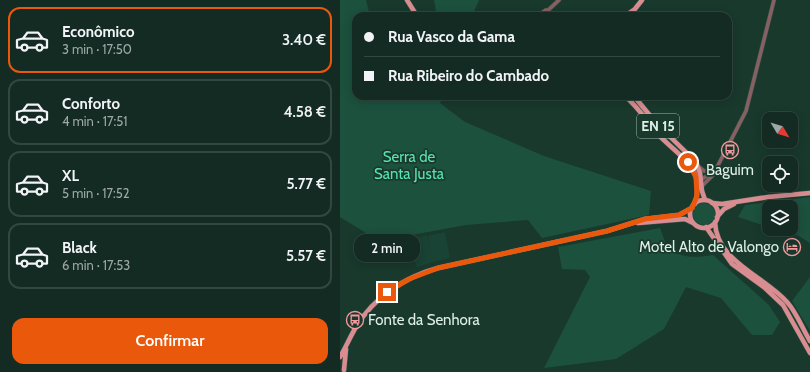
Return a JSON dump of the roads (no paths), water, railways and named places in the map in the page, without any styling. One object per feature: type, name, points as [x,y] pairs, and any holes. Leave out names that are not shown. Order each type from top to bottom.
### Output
[{"type":"main road","points":[[407,0],[414,12]]},
{"type":"main road","points":[[631,12],[642,0]]},
{"type":"main road","name":"EN 15","points":[[630,100],[640,109],[658,134],[688,162],[694,171],[705,200]]},
{"type":"main road","name":"EN 15","points":[[637,100],[656,123],[692,157],[698,166],[701,180],[693,206]]},
{"type":"main road","points":[[636,223],[645,219],[679,215],[705,200],[712,203],[722,204],[768,197],[810,193]]},
{"type":"main road","points":[[340,357],[358,324],[378,300],[394,287],[419,274],[438,268],[636,223],[685,219],[698,226],[706,227],[716,219],[724,209],[743,201]]},
{"type":"main road","points":[[712,203],[717,209],[715,230],[726,250],[787,302],[810,341]]},
{"type":"main road","points":[[693,206],[690,216],[694,223]]},
{"type":"main road","points":[[706,227],[732,264],[765,288],[783,305],[810,353]]},
{"type":"main road","points":[[345,371],[347,346]]},
{"type":"main road","points":[[340,366],[345,371]]},
{"type":"street","points":[[546,12],[559,0]]},
{"type":"street","points":[[699,186],[706,182],[715,171],[746,111],[774,0]]},
{"type":"street","points":[[544,12],[550,8]]},
{"type":"street","points":[[688,162],[693,165],[698,177],[706,182]]},
{"type":"street","points":[[698,166],[704,171],[715,171]]},
{"type":"street","points":[[701,180],[715,171]]},
{"type":"place","name":"Baguim","points":[[730,150]]},
{"type":"place","name":"Motel Alto de Valongo","points":[[792,247]]},
{"type":"place","name":"Fonte da Senhora","points":[[355,320]]},
{"type":"park label","name":"Serra de Santa Justa","points":[[409,166]]}]
